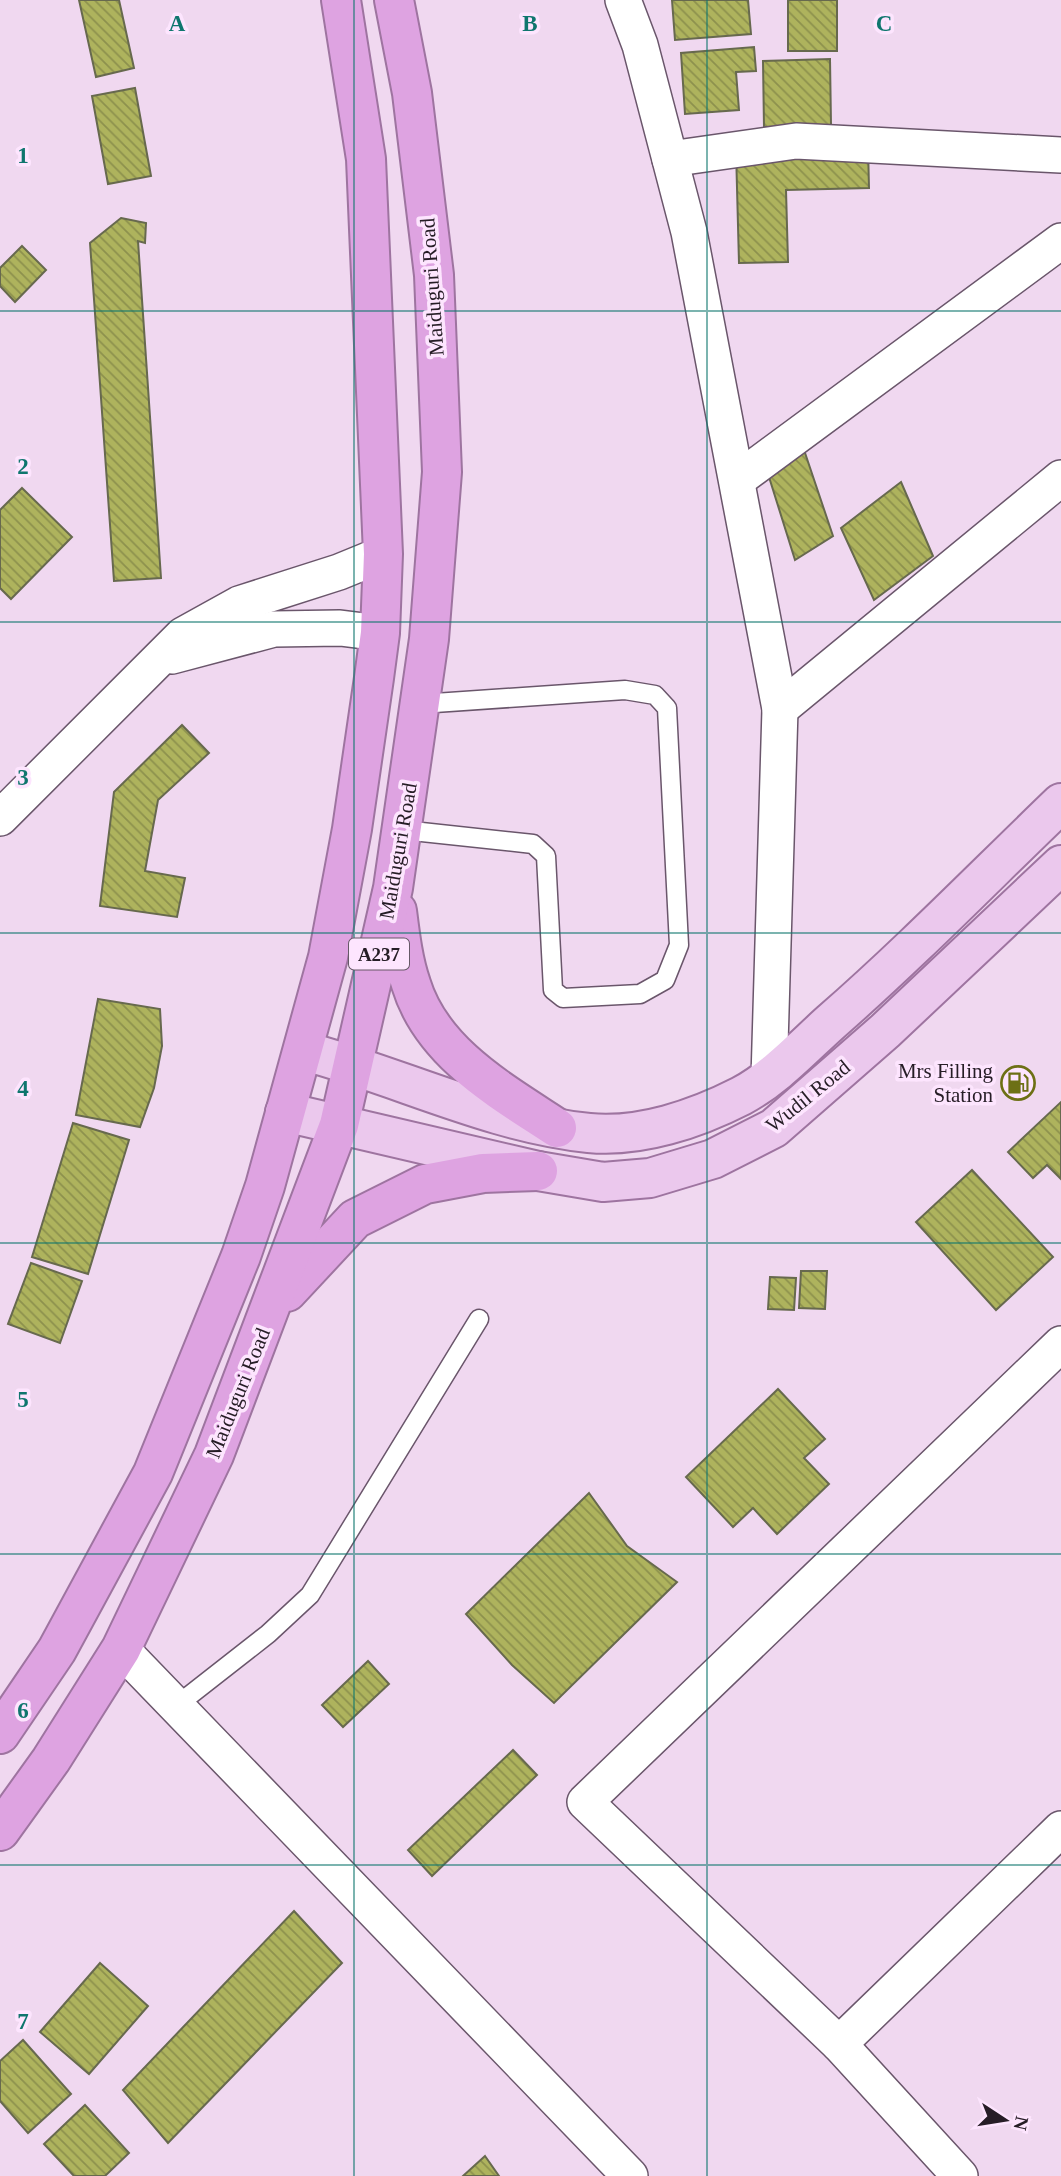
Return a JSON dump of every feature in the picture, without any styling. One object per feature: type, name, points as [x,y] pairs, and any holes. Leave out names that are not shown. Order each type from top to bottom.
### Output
[{"type":"highway","name":"A237","points":[[0,1734],[57,1650],[153,1473],[241,1256],[265,1186],[328,957],[350,842],[380,633],[383,554],[366,159],[341,0]]},
{"type":"highway","name":"Maiduguri Road","points":[[0,1831],[51,1760],[121,1649],[214,1455],[339,1125],[393,888],[429,639],[442,472],[434,275],[412,93],[394,0]]},
{"type":"highway","points":[[393,888],[411,986],[432,1028],[459,1058],[557,1129]]},
{"type":"highway","points":[[271,1309],[355,1219],[425,1184],[483,1173],[538,1171]]},
{"type":"main road","name":"Wudil Road","points":[[304,1051],[354,1064],[467,1104],[557,1129],[592,1133],[638,1132],[686,1119],[742,1096],[769,1078],[860,997],[1061,803]]},
{"type":"main road","name":"Wudil Road","points":[[285,1112],[538,1171],[603,1182],[650,1178],[713,1159],[774,1128],[885,1031],[1061,865]]},
{"type":"main road","points":[[860,997],[885,1031]]},
{"type":"street","points":[[623,0],[640,45],[690,232],[780,709],[769,1078]]},
{"type":"street","points":[[670,159],[796,141],[1061,155]]},
{"type":"street","points":[[737,480],[1061,242]]},
{"type":"street","points":[[780,709],[1061,478]]},
{"type":"street","points":[[0,818],[183,635],[239,604],[340,572],[383,554]]},
{"type":"street","points":[[159,660],[274,629],[340,628],[380,633]]},
{"type":"street","points":[[960,2176],[839,2044],[585,1802],[1061,1345]]},
{"type":"street","points":[[121,1649],[630,2176]]},
{"type":"street","points":[[839,2044],[1061,1829]]},
{"type":"lane","points":[[403,830],[533,844],[546,856],[553,990],[563,998],[640,994],[665,980],[679,945],[667,708],[655,695],[625,690],[420,704]]},
{"type":"lane","points":[[176,1706],[268,1634],[310,1595],[479,1319]]},
{"type":"building","points":[[79,0],[119,0],[134,68],[96,77]]},
{"type":"building","points":[[672,0],[748,0],[751,34],[675,40]]},
{"type":"building","points":[[788,0],[837,0],[837,51],[788,51]]},
{"type":"building","points":[[754,47],[756,71],[736,72],[739,110],[685,114],[681,53]]},
{"type":"building","points":[[830,59],[831,125],[764,127],[763,61]]},
{"type":"building","points":[[135,88],[151,176],[108,184],[92,96]]},
{"type":"building","points":[[868,146],[869,188],[786,190],[788,262],[739,263],[736,150]]},
{"type":"building","points":[[121,218],[146,223],[145,243],[138,241],[161,578],[114,581],[90,243]]},
{"type":"building","points":[[22,246],[46,270],[15,302],[0,286],[0,268]]},
{"type":"building","points":[[801,441],[833,536],[795,560],[764,461]]},
{"type":"building","points":[[901,482],[933,556],[874,600],[841,528]]},
{"type":"building","points":[[22,488],[72,537],[11,599],[0,588],[0,510]]},
{"type":"building","points":[[182,725],[209,753],[158,800],[145,871],[185,878],[177,917],[100,906],[114,792]]},
{"type":"building","points":[[98,999],[160,1009],[162,1046],[154,1088],[140,1127],[76,1115]]},
{"type":"building","points":[[1061,1102],[1061,1179],[1047,1165],[1033,1178],[1008,1152]]},
{"type":"building","points":[[73,1123],[129,1140],[88,1274],[32,1257]]},
{"type":"building","points":[[972,1170],[1053,1257],[996,1310],[916,1222]]},
{"type":"building","points":[[31,1263],[82,1281],[60,1343],[8,1324]]},
{"type":"building","points":[[801,1271],[827,1271],[825,1309],[799,1308]]},
{"type":"building","points":[[770,1277],[796,1278],[794,1310],[768,1309]]},
{"type":"building","points":[[778,1389],[825,1439],[804,1458],[829,1484],[777,1534],[753,1508],[733,1527],[686,1477]]},
{"type":"building","points":[[589,1493],[627,1546],[677,1582],[554,1703],[512,1665],[466,1614]]},
{"type":"building","points":[[368,1661],[389,1684],[343,1727],[322,1705]]},
{"type":"building","points":[[513,1750],[537,1775],[432,1876],[408,1850]]},
{"type":"building","points":[[294,1911],[342,1963],[168,2143],[123,2090]]},
{"type":"building","points":[[100,1963],[148,2006],[89,2074],[40,2032]]},
{"type":"building","points":[[23,2040],[71,2094],[28,2133],[0,2101],[0,2061]]},
{"type":"building","points":[[85,2105],[129,2153],[105,2176],[74,2176],[44,2144]]},
{"type":"building","points":[[485,2156],[499,2176],[463,2176]]},
{"type":"place","name":"Mrs Filling Station","points":[[1018,1083]]}]
